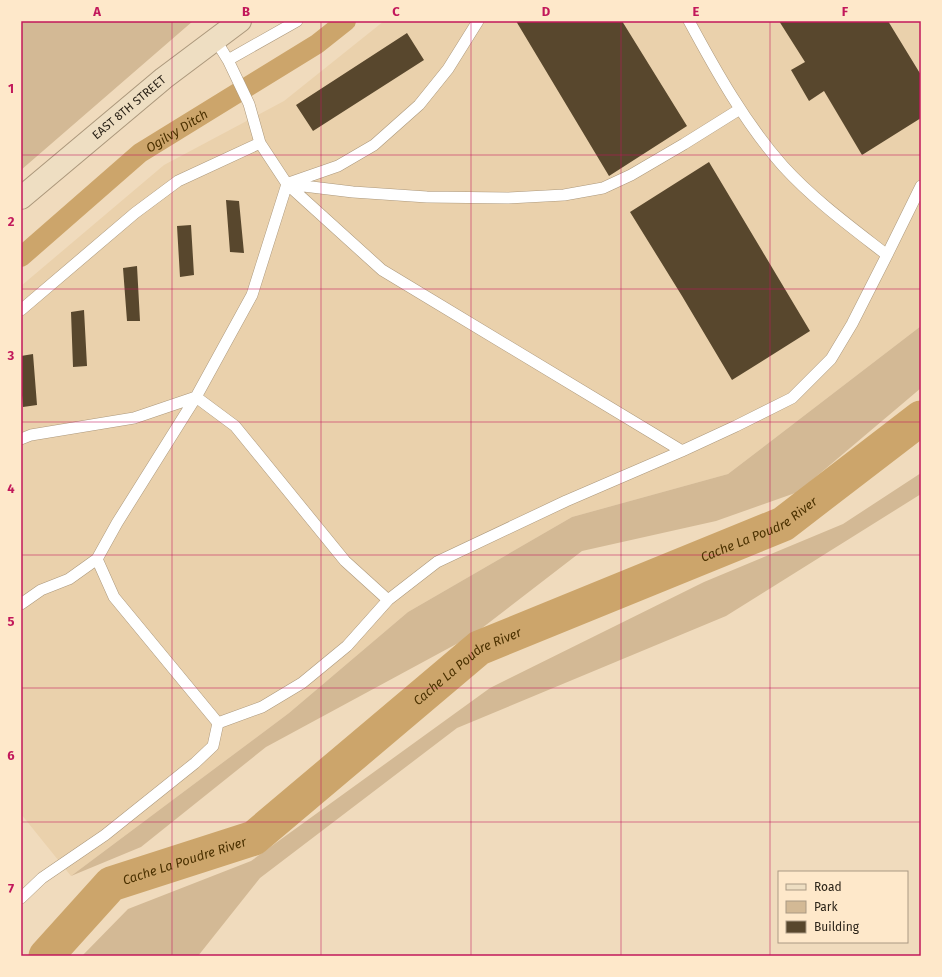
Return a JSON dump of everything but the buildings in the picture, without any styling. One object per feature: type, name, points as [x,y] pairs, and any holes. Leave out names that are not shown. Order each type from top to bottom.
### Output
[{"type":"main road","name":"EAST 8TH STREET","points":[[21,198],[164,78],[240,21]]},
{"type":"lane","points":[[228,60],[297,21]]},
{"type":"lane","points":[[287,184],[338,166],[374,145],[419,106],[448,70],[478,21]]},
{"type":"lane","points":[[689,21],[740,109],[783,166],[813,196],[850,227],[888,255]]},
{"type":"lane","points":[[215,39],[228,60],[249,104],[260,144],[287,184],[382,270],[682,450]]},
{"type":"lane","points":[[287,184],[354,192],[449,197],[508,198],[564,195],[603,188],[684,144],[740,109]]},
{"type":"lane","points":[[21,310],[136,213],[178,181],[260,144]]},
{"type":"lane","points":[[21,604],[41,590],[69,578],[97,559],[196,397],[252,295],[287,184]]},
{"type":"lane","points":[[218,723],[262,707],[302,683],[346,646],[388,600],[437,562],[566,501],[736,426],[792,398],[831,360],[852,324],[888,255],[921,186]]},
{"type":"lane","points":[[21,439],[31,435],[134,418],[196,397]]},
{"type":"lane","points":[[196,397],[235,426],[346,560],[388,600]]},
{"type":"lane","points":[[97,559],[114,597],[218,723]]},
{"type":"lane","points":[[21,898],[42,878],[105,834],[195,763],[213,746],[218,723]]},
{"type":"shaded area","points":[[384,21],[921,21],[921,326],[728,474],[572,517],[408,612],[289,713],[71,876],[21,814],[21,286],[164,165],[284,101]]},
{"type":"green space","points":[[21,21],[193,21],[21,170]]},
{"type":"green space","points":[[921,326],[921,388],[798,492],[716,521],[582,551],[473,635],[266,747],[141,847],[71,876],[289,713],[408,612],[572,517],[728,474]]},
{"type":"green space","points":[[921,473],[921,494],[726,616],[457,728],[260,878],[198,956],[82,956],[128,909],[251,861],[490,688],[704,582],[843,524]]},
{"type":"waterway","name":"Ogilvy Ditch","points":[[21,257],[140,153],[317,44],[346,21]]},
{"type":"waterway","name":"Cache La Poudre River","points":[[46,956],[111,884],[254,838],[479,648],[783,524],[921,418]]}]
